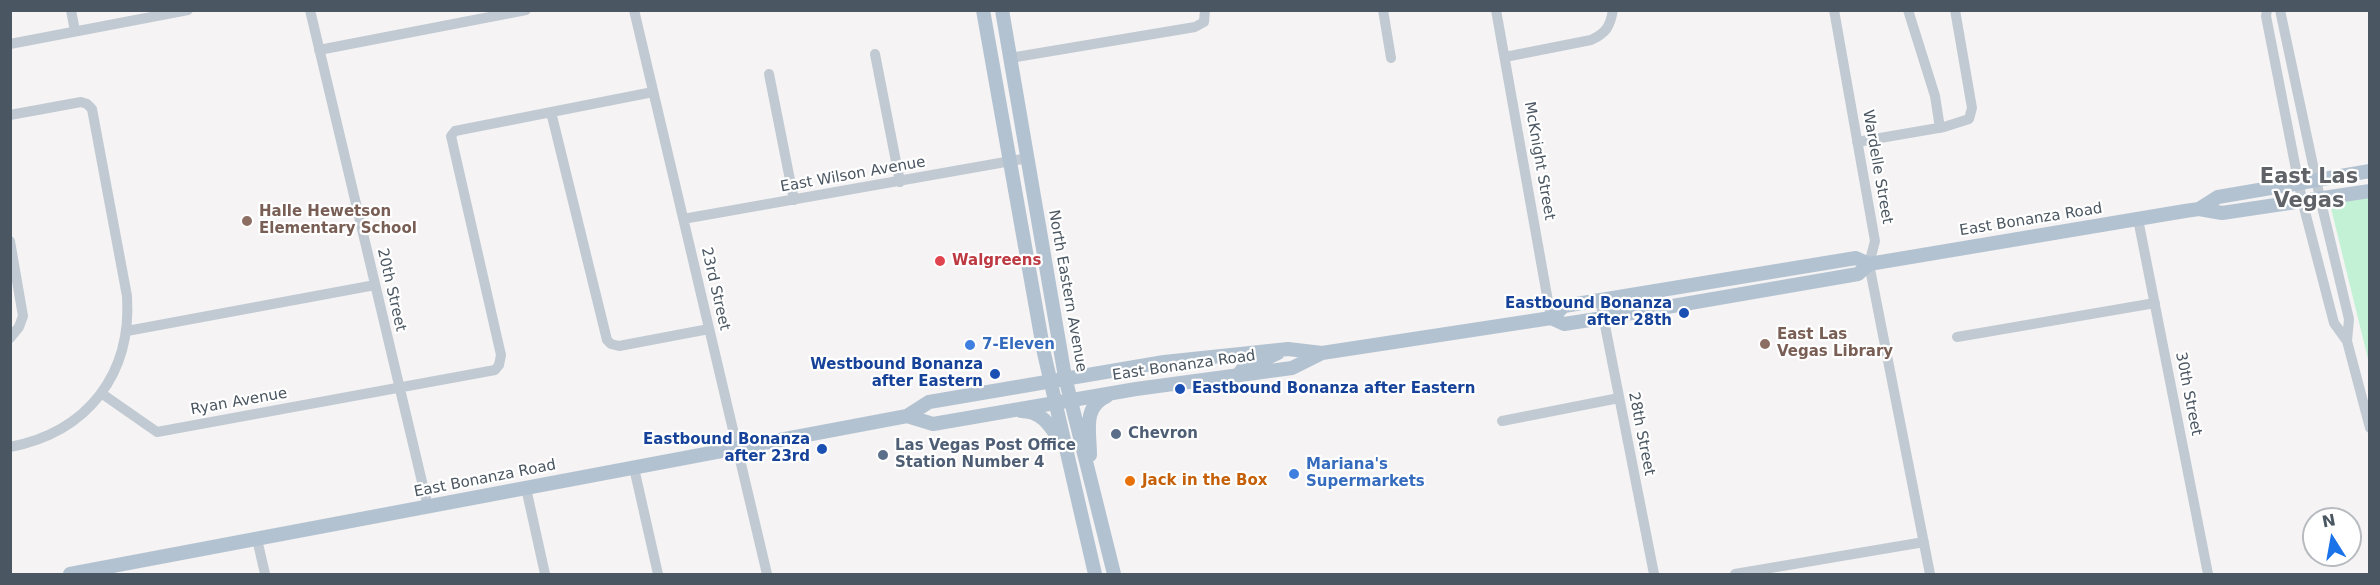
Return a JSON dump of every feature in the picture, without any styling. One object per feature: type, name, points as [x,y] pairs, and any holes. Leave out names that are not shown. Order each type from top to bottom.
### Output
[{"type":"main road","points":[[983,10],[1054,402],[1094,570],[1102,570],[1104,574]]},
{"type":"main road","name":"North Eastern Avenue","points":[[1002,10],[1065,377],[1114,574]]},
{"type":"main road","name":"East Bonanza Road","points":[[2199,209],[2218,197],[2370,171]]},
{"type":"main road","name":"East Bonanza Road","points":[[70,574],[907,416],[929,402],[1065,377],[1164,362],[1288,349],[1322,353],[1551,318],[1564,324],[1858,274],[1869,264],[2138,219],[2199,209],[2222,213],[2370,191]]},
{"type":"main road","name":"East Bonanza Road","points":[[1551,318],[1564,306],[1856,258],[1869,264]]},
{"type":"main road","points":[[1238,375],[1247,364],[1257,363],[1288,349]]},
{"type":"main road","name":"East Bonanza Road","points":[[907,416],[933,424],[1118,392],[1292,368],[1322,353]]},
{"type":"main road","points":[[1089,474],[1089,413],[1100,399],[1118,392]]},
{"type":"main road","points":[[1004,411],[1026,411],[1040,415],[1064,447]]},
{"type":"street","points":[[71,10],[75,31]]},
{"type":"street","points":[[10,44],[188,10]]},
{"type":"street","name":"20th Street","points":[[310,10],[428,507]]},
{"type":"street","points":[[319,50],[526,10]]},
{"type":"street","name":"23rd Street","points":[[634,10],[767,574]]},
{"type":"street","points":[[1010,58],[1195,27],[1204,22],[1206,10]]},
{"type":"street","points":[[1383,10],[1391,58]]},
{"type":"street","name":"McKnight Street","points":[[1497,10],[1551,318]]},
{"type":"street","points":[[1505,57],[1591,40],[1602,35],[1610,27],[1613,10]]},
{"type":"street","name":"Wardelle Street","points":[[1834,10],[1875,241],[1869,264],[1930,574]]},
{"type":"street","points":[[1908,10],[1935,96],[1940,128]]},
{"type":"street","points":[[1857,142],[1940,128],[1969,119],[1972,108],[1955,10]]},
{"type":"street","points":[[2267,10],[2266,16],[2302,200],[2334,323],[2348,341]]},
{"type":"street","points":[[2280,10],[2316,181],[2349,319],[2348,341],[2370,428]]},
{"type":"street","points":[[875,54],[900,182]]},
{"type":"street","points":[[769,74],[794,200]]},
{"type":"street","points":[[653,92],[552,111],[607,340],[619,346],[709,329]]},
{"type":"street","points":[[10,115],[81,102],[92,109],[128,296],[127,332],[121,356],[101,393],[86,411],[65,428],[35,442],[10,447]]},
{"type":"street","name":"Ryan Avenue","points":[[101,393],[157,432],[495,370],[499,365],[501,355],[451,136],[455,131],[552,111]]},
{"type":"street","name":"East Wilson Avenue","points":[[683,219],[1028,158]]},
{"type":"street","name":"30th Street","points":[[2138,219],[2208,574]]},
{"type":"street","points":[[10,241],[23,316],[19,327],[10,338]]},
{"type":"street","points":[[127,332],[375,285]]},
{"type":"street","name":"28th Street","points":[[1600,300],[1654,574]]},
{"type":"street","points":[[1957,337],[2155,303]]},
{"type":"street","points":[[1502,421],[1619,398]]},
{"type":"street","points":[[634,468],[658,574]]},
{"type":"street","points":[[526,488],[545,574]]},
{"type":"street","points":[[257,539],[265,574]]},
{"type":"street","points":[[1735,574],[1799,569],[1924,542]]},
{"type":"green space","points":[[2369,197],[2369,363],[2330,204]]},
{"type":"place","name":"Halle Hewetson Elementary School","points":[[247,221]]},
{"type":"place","name":"Walgreens","points":[[940,261]]},
{"type":"place","name":"Eastbound Bonanza after 28th","points":[[1684,313]]},
{"type":"place","name":"East Las Vegas Library","points":[[1765,344]]},
{"type":"place","name":"7-Eleven","points":[[970,345]]},
{"type":"place","name":"Westbound Bonanza after Eastern","points":[[995,374]]},
{"type":"place","name":"Eastbound Bonanza after Eastern","points":[[1180,389]]},
{"type":"place","name":"Chevron","points":[[1116,434]]},
{"type":"place","name":"Eastbound Bonanza after 23rd","points":[[822,449]]},
{"type":"place","name":"Las Vegas Post Office Station Number 4","points":[[883,455]]},
{"type":"place","name":"Mariana's Supermarkets","points":[[1294,474]]},
{"type":"place","name":"Jack in the Box","points":[[1130,481]]},
{"type":"district","name":"East Las Vegas","points":[[2309,190]]}]
